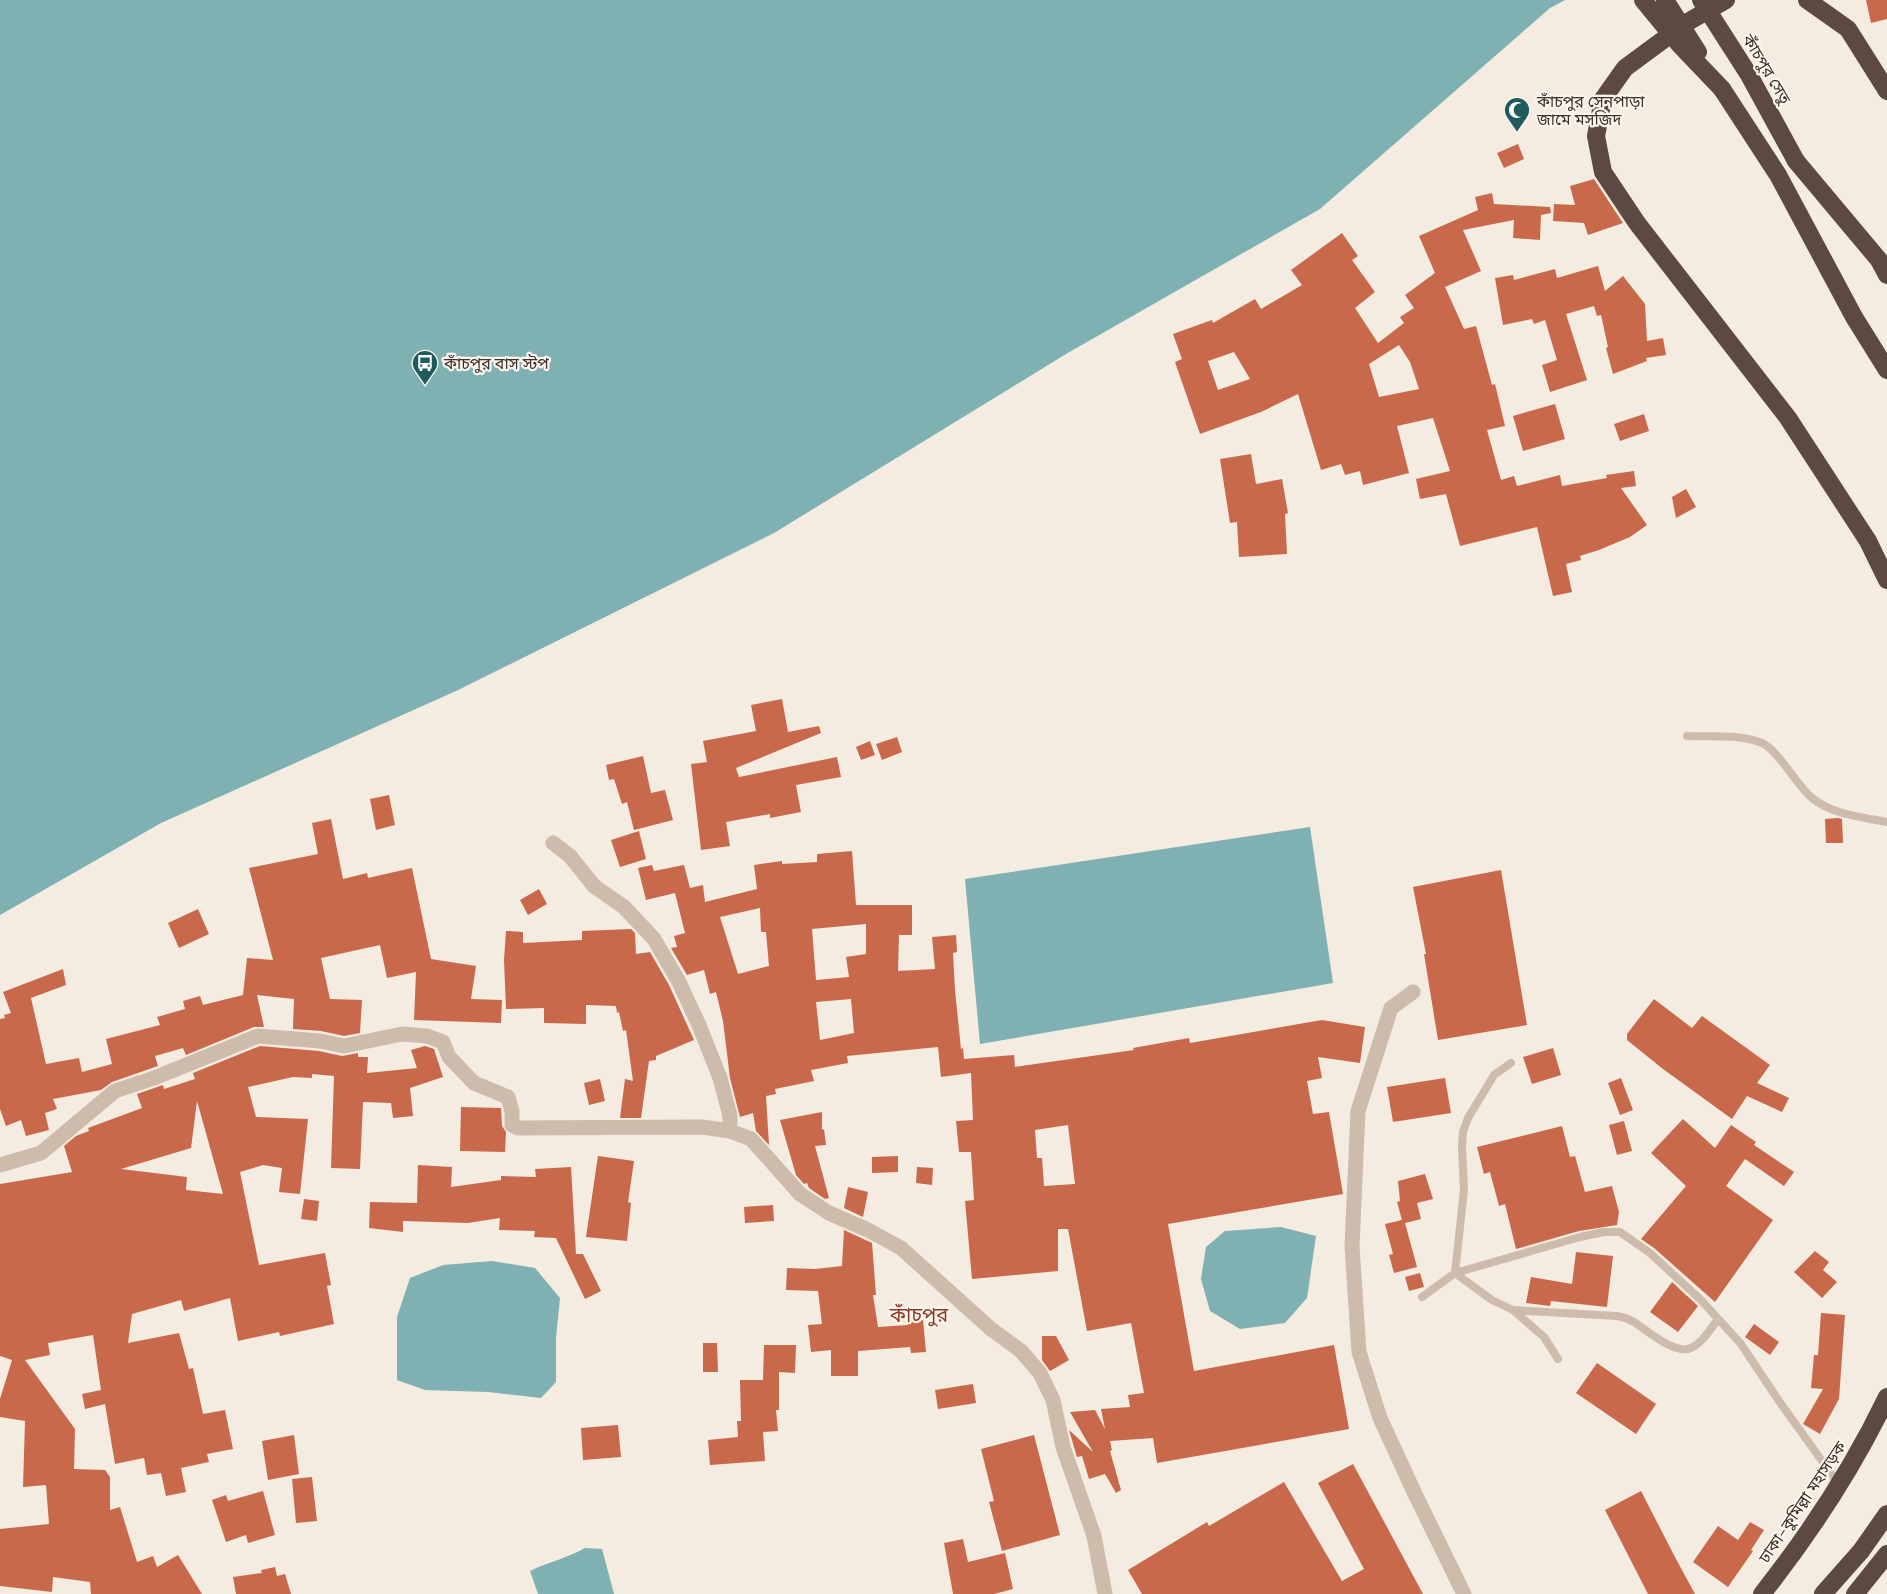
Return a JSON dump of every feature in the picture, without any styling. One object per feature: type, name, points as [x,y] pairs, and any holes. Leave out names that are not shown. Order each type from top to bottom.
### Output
[{"type":"highway","points":[[1643,0],[1680,45],[1722,89]]},
{"type":"highway","points":[[1665,0],[1778,175],[1854,317],[1887,370]]},
{"type":"highway","name":"কাঁচপুর সেতু","points":[[1701,0],[1749,75],[1796,161],[1884,267]]},
{"type":"highway","points":[[1726,0],[1686,23],[1625,68],[1603,99],[1596,136],[1603,172],[1636,223],[1788,418],[1868,541],[1887,580]]},
{"type":"highway","points":[[1807,0],[1848,29],[1887,90]]},
{"type":"highway","name":"ঢাকা–কুমিল্লা মহাসড়ক","points":[[1762,1594],[1794,1554],[1840,1486],[1887,1397]]},
{"type":"highway","points":[[1823,1594],[1861,1551],[1887,1514]]},
{"type":"highway","points":[[1855,1594],[1887,1554]]},
{"type":"street","points":[[553,843],[570,856],[594,886],[624,907],[654,939],[678,980],[720,1078],[730,1116],[730,1131]]},
{"type":"street","points":[[1413,992],[1391,1008],[1358,1111],[1353,1245],[1359,1352],[1380,1418],[1464,1594]]},
{"type":"street","points":[[0,1165],[41,1153],[115,1091],[154,1078],[258,1036],[320,1041],[344,1046],[402,1034],[427,1036],[443,1042],[449,1058],[474,1083],[508,1097],[512,1111],[512,1125],[518,1128],[702,1127],[730,1131],[751,1139],[800,1194],[829,1213],[901,1248],[991,1329],[1021,1351],[1040,1373],[1053,1400],[1063,1447],[1094,1536],[1105,1594]]},
{"type":"lane","points":[[1688,736],[1737,737],[1764,744],[1811,798],[1842,813],[1887,822]]},
{"type":"lane","points":[[1455,1273],[1464,1190],[1463,1132],[1468,1118],[1494,1075],[1511,1063]]},
{"type":"lane","points":[[1422,1297],[1455,1273],[1580,1237],[1604,1232],[1620,1232],[1650,1253],[1701,1300],[1741,1344],[1840,1486]]},
{"type":"lane","points":[[1455,1273],[1492,1300],[1513,1310],[1544,1337],[1558,1359]]},
{"type":"lane","points":[[1513,1310],[1617,1316],[1631,1320],[1664,1342],[1682,1349],[1691,1349],[1699,1344],[1718,1318]]},
{"type":"water","points":[[0,0],[1565,0],[1550,8],[1320,209],[1066,354],[774,533],[456,691],[161,823],[0,915]]},
{"type":"water","points":[[1310,827],[1333,983],[980,1044],[965,879]]},
{"type":"water","points":[[1281,1227],[1316,1236],[1307,1298],[1285,1323],[1240,1329],[1210,1311],[1201,1279],[1206,1247],[1225,1231]]},
{"type":"water","points":[[492,1261],[535,1268],[560,1298],[556,1338],[556,1382],[541,1398],[488,1392],[425,1390],[397,1380],[397,1317],[410,1278],[443,1265]]},
{"type":"water","points":[[585,1548],[602,1549],[614,1594],[538,1594],[530,1571]]},
{"type":"building","points":[[1866,0],[1887,0],[1887,19],[1871,23]]},
{"type":"building","points":[[1518,144],[1524,159],[1504,168],[1497,153]]},
{"type":"building","points":[[1594,179],[1623,223],[1588,235],[1584,223],[1553,221],[1554,204],[1575,205],[1570,186]]},
{"type":"building","points":[[1492,193],[1494,204],[1550,207],[1551,213],[1541,215],[1540,240],[1513,238],[1514,220],[1463,230],[1481,271],[1445,287],[1464,329],[1476,326],[1492,385],[1495,384],[1505,426],[1487,430],[1501,480],[1514,476],[1517,486],[1560,475],[1562,486],[1634,471],[1636,486],[1621,488],[1647,525],[1630,537],[1580,556],[1581,560],[1566,564],[1572,592],[1553,596],[1537,527],[1460,546],[1446,494],[1420,499],[1416,479],[1450,471],[1433,418],[1397,426],[1409,473],[1363,485],[1360,471],[1345,475],[1341,464],[1321,470],[1298,394],[1261,412],[1200,434],[1175,362],[1182,359],[1173,334],[1212,320],[1213,323],[1255,299],[1261,309],[1302,285],[1291,270],[1342,233],[1358,256],[1352,260],[1375,292],[1355,308],[1378,343],[1404,323],[1400,317],[1414,308],[1405,295],[1435,273],[1419,236],[1478,210],[1475,197]],"holes":[[[1399,345],[1410,362],[1419,389],[1379,397],[1369,364]],[[1234,352],[1250,379],[1218,390],[1208,361]]]},
{"type":"building","points":[[1598,266],[1605,291],[1623,276],[1645,304],[1647,341],[1663,338],[1666,355],[1646,358],[1647,361],[1613,374],[1601,315],[1597,316],[1594,306],[1566,314],[1587,380],[1550,392],[1542,365],[1557,360],[1545,320],[1534,324],[1532,319],[1503,325],[1495,278],[1513,275],[1514,280],[1555,269],[1557,278]]},
{"type":"building","points":[[1555,404],[1565,439],[1523,451],[1513,416]]},
{"type":"building","points":[[1644,414],[1649,431],[1620,441],[1614,424]]},
{"type":"building","points":[[1251,454],[1256,484],[1282,479],[1288,513],[1285,514],[1287,554],[1239,557],[1237,522],[1230,523],[1220,459]]},
{"type":"building","points":[[1686,489],[1696,507],[1676,518],[1672,497]]},
{"type":"building","points":[[782,699],[788,732],[819,726],[821,733],[736,768],[739,777],[837,757],[841,777],[796,785],[801,812],[770,818],[770,814],[726,822],[730,846],[701,850],[691,764],[707,762],[703,741],[756,731],[751,705]]},
{"type":"building","points":[[897,737],[902,752],[882,760],[876,744]]},
{"type":"building","points":[[870,741],[875,755],[861,760],[856,747]]},
{"type":"building","points":[[643,756],[651,793],[665,790],[673,820],[634,830],[627,802],[622,804],[614,779],[609,780],[606,765]]},
{"type":"building","points":[[389,795],[395,825],[376,830],[370,799]]},
{"type":"building","points":[[331,819],[343,879],[367,873],[368,878],[412,868],[431,959],[476,966],[471,999],[502,1000],[501,1023],[414,1020],[416,972],[387,978],[380,945],[321,958],[330,999],[362,1000],[360,1033],[344,1036],[321,1031],[293,1029],[294,999],[257,995],[264,1027],[254,1027],[186,1055],[183,1048],[155,1056],[158,1066],[112,1082],[101,1090],[53,1099],[57,1109],[45,1113],[49,1130],[26,1136],[21,1120],[6,1126],[0,1109],[0,1019],[11,1013],[3,992],[63,969],[66,985],[31,998],[46,1064],[79,1058],[82,1072],[112,1064],[106,1039],[160,1025],[157,1017],[185,1009],[183,1001],[200,996],[203,1005],[243,995],[247,958],[273,960],[249,868],[318,854],[312,823]]},
{"type":"building","points":[[1825,819],[1842,819],[1843,843],[1826,843]]},
{"type":"building","points":[[639,831],[646,859],[620,867],[611,840]]},
{"type":"building","points":[[852,851],[856,905],[912,905],[912,935],[899,935],[898,971],[935,969],[932,937],[956,935],[957,952],[953,953],[955,990],[964,1059],[1014,1055],[1015,1067],[1134,1050],[1133,1048],[1189,1038],[1190,1043],[1322,1020],[1365,1027],[1360,1063],[1318,1057],[1322,1078],[1307,1081],[1313,1114],[1329,1112],[1343,1194],[1168,1224],[1194,1371],[1334,1345],[1349,1429],[1157,1463],[1153,1438],[1110,1441],[1112,1450],[1110,1451],[1121,1490],[1116,1493],[1105,1474],[1089,1479],[1082,1456],[1077,1457],[1069,1430],[1093,1452],[1070,1412],[1095,1410],[1105,1429],[1101,1409],[1130,1407],[1128,1395],[1144,1393],[1131,1323],[1087,1331],[1068,1229],[1058,1229],[1058,1271],[972,1279],[965,1201],[974,1200],[971,1152],[959,1152],[956,1121],[973,1120],[971,1073],[941,1077],[938,1047],[847,1056],[848,1063],[811,1070],[814,1081],[775,1089],[776,1094],[766,1096],[769,1145],[756,1131],[753,1113],[740,1117],[730,1078],[723,1021],[716,992],[710,994],[704,970],[687,975],[671,948],[677,947],[674,936],[685,933],[675,893],[646,900],[638,868],[652,865],[654,871],[684,865],[690,888],[703,885],[705,902],[757,889],[754,865],[782,861],[782,864],[817,862],[817,854]],"holes":[[[760,908],[761,932],[766,932],[769,966],[738,974],[720,917]],[[866,924],[866,954],[846,957],[849,977],[816,980],[812,929]],[[851,999],[854,1033],[820,1040],[816,1002]],[[1068,1125],[1075,1184],[1044,1186],[1042,1158],[1037,1158],[1035,1130]]]},
{"type":"building","points":[[1501,870],[1527,1025],[1438,1040],[1424,954],[1426,954],[1413,887]]},
{"type":"building","points":[[539,889],[547,904],[528,915],[520,900]]},
{"type":"building","points":[[198,909],[209,934],[179,948],[168,923]]},
{"type":"building","points":[[631,929],[635,933],[636,954],[650,952],[669,985],[694,1040],[656,1056],[656,1060],[649,1061],[641,1118],[620,1118],[625,1079],[633,1081],[626,1030],[623,1031],[616,1006],[586,1005],[586,1024],[544,1023],[544,1008],[506,1009],[504,960],[506,931],[523,932],[523,943],[582,940],[582,931]]},
{"type":"building","points":[[1654,999],[1692,1028],[1702,1016],[1770,1065],[1757,1083],[1789,1098],[1782,1112],[1747,1096],[1732,1119],[1627,1040],[1627,1034]]},
{"type":"building","points":[[260,1046],[319,1051],[342,1056],[358,1053],[358,1057],[368,1057],[367,1073],[417,1068],[411,1050],[425,1046],[434,1049],[443,1077],[410,1088],[413,1116],[393,1118],[391,1103],[363,1102],[360,1169],[331,1168],[334,1076],[312,1074],[312,1078],[293,1077],[248,1087],[256,1117],[308,1119],[300,1194],[279,1192],[282,1168],[263,1165],[240,1172],[259,1265],[325,1253],[331,1285],[327,1286],[334,1324],[280,1336],[279,1332],[238,1341],[230,1298],[184,1311],[181,1300],[132,1314],[128,1343],[179,1333],[189,1369],[193,1368],[203,1414],[225,1410],[233,1449],[207,1454],[209,1462],[181,1468],[186,1492],[166,1496],[161,1473],[147,1475],[144,1458],[115,1464],[105,1404],[85,1409],[82,1394],[101,1390],[93,1335],[48,1343],[50,1355],[25,1360],[75,1429],[74,1469],[105,1470],[110,1477],[110,1510],[120,1507],[137,1562],[153,1556],[157,1567],[178,1555],[202,1594],[91,1594],[90,1582],[53,1577],[52,1592],[0,1586],[0,1529],[49,1524],[46,1485],[23,1487],[25,1421],[0,1417],[0,1399],[12,1360],[0,1356],[0,1184],[72,1172],[64,1146],[76,1136],[89,1131],[88,1128],[142,1108],[137,1094],[163,1085],[164,1089],[195,1079],[193,1073]],"holes":[[[197,1101],[223,1194],[186,1190],[187,1177],[121,1169],[191,1148]]]},
{"type":"building","points":[[1553,1048],[1561,1075],[1532,1084],[1523,1057]]},
{"type":"building","points":[[1445,1078],[1451,1113],[1393,1122],[1387,1087]]},
{"type":"building","points":[[1621,1078],[1633,1110],[1620,1115],[1608,1083]]},
{"type":"building","points":[[600,1079],[605,1101],[589,1105],[584,1083]]},
{"type":"building","points":[[461,1107],[501,1108],[502,1126],[506,1132],[505,1152],[460,1151]]},
{"type":"building","points":[[822,1112],[822,1130],[824,1129],[826,1145],[815,1146],[829,1198],[825,1199],[809,1188],[807,1183],[804,1184],[796,1175],[780,1120]]},
{"type":"building","points":[[1683,1119],[1715,1148],[1731,1125],[1756,1142],[1754,1145],[1794,1172],[1784,1186],[1745,1159],[1726,1186],[1773,1220],[1715,1302],[1641,1239],[1686,1186],[1651,1153]]},
{"type":"building","points":[[1624,1121],[1632,1151],[1617,1155],[1609,1125]]},
{"type":"building","points":[[1562,1126],[1570,1157],[1575,1156],[1585,1192],[1612,1186],[1619,1212],[1617,1225],[1579,1231],[1516,1249],[1505,1204],[1499,1206],[1490,1172],[1484,1174],[1477,1147]]},
{"type":"building","points":[[598,1156],[634,1161],[628,1202],[631,1203],[627,1241],[586,1237]]},
{"type":"building","points":[[898,1156],[898,1172],[872,1173],[872,1157]]},
{"type":"building","points":[[418,1165],[452,1167],[451,1187],[501,1180],[501,1176],[536,1177],[535,1169],[571,1167],[576,1254],[583,1254],[601,1291],[585,1299],[556,1238],[534,1237],[535,1231],[499,1230],[500,1218],[468,1223],[403,1221],[403,1232],[369,1228],[370,1202],[417,1203]]},
{"type":"building","points":[[917,1167],[933,1168],[932,1185],[916,1183]]},
{"type":"building","points":[[1425,1174],[1433,1199],[1417,1203],[1421,1219],[1405,1223],[1417,1267],[1394,1273],[1389,1255],[1393,1254],[1385,1224],[1402,1220],[1397,1202],[1400,1201],[1398,1181]]},
{"type":"building","points":[[848,1187],[868,1192],[863,1217],[844,1208]]},
{"type":"building","points":[[304,1199],[319,1201],[317,1221],[301,1219]]},
{"type":"building","points":[[773,1205],[774,1221],[745,1223],[744,1207]]},
{"type":"building","points":[[844,1230],[872,1243],[876,1295],[873,1295],[878,1327],[908,1325],[908,1322],[923,1320],[926,1352],[911,1353],[910,1347],[858,1351],[858,1376],[831,1376],[831,1350],[811,1352],[808,1325],[822,1324],[818,1291],[786,1290],[787,1268],[815,1269],[842,1266]]},
{"type":"building","points":[[1815,1251],[1829,1262],[1823,1270],[1837,1282],[1822,1298],[1794,1272]]},
{"type":"building","points":[[1576,1252],[1613,1256],[1607,1307],[1551,1301],[1550,1306],[1526,1303],[1531,1277],[1572,1284]]},
{"type":"building","points":[[1420,1273],[1424,1287],[1409,1291],[1405,1277]]},
{"type":"building","points":[[1672,1282],[1698,1306],[1678,1332],[1650,1312]]},
{"type":"building","points":[[1821,1313],[1845,1315],[1839,1399],[1820,1434],[1803,1424],[1823,1389],[1811,1388],[1814,1355],[1818,1355]]},
{"type":"building","points":[[1754,1324],[1779,1342],[1770,1355],[1745,1337]]},
{"type":"building","points":[[1042,1336],[1056,1336],[1069,1360],[1050,1371],[1042,1360]]},
{"type":"building","points":[[703,1343],[717,1343],[718,1372],[703,1372]]},
{"type":"building","points":[[764,1345],[796,1345],[795,1373],[779,1372],[779,1410],[776,1410],[778,1431],[763,1432],[765,1461],[710,1465],[708,1440],[738,1437],[737,1421],[741,1421],[740,1380],[763,1380]]},
{"type":"building","points":[[1597,1363],[1656,1404],[1636,1434],[1576,1393]]},
{"type":"building","points":[[973,1384],[976,1403],[938,1409],[935,1390]]},
{"type":"building","points":[[618,1425],[621,1457],[583,1460],[581,1428]]},
{"type":"building","points":[[294,1435],[299,1474],[268,1480],[262,1441]]},
{"type":"building","points":[[1034,1435],[1060,1535],[1002,1551],[989,1502],[994,1501],[981,1449]]},
{"type":"building","points":[[1353,1464],[1423,1594],[1142,1594],[1128,1570],[1207,1522],[1209,1526],[1284,1482],[1342,1581],[1364,1569],[1318,1483]]},
{"type":"building","points":[[312,1477],[317,1521],[296,1523],[292,1479]]},
{"type":"building","points":[[263,1491],[275,1535],[248,1543],[246,1535],[226,1542],[212,1500],[226,1495],[228,1501]]},
{"type":"building","points":[[1641,1491],[1695,1594],[1648,1594],[1605,1510]]},
{"type":"building","points":[[1750,1522],[1764,1530],[1751,1550],[1753,1551],[1728,1587],[1693,1562],[1718,1526],[1738,1540]]},
{"type":"building","points":[[963,1539],[968,1562],[1005,1553],[1013,1589],[994,1594],[953,1594],[944,1543]]},
{"type":"building","points":[[275,1567],[277,1576],[285,1574],[291,1594],[236,1594],[233,1577],[262,1573],[261,1570]]},
{"type":"place","name":"কাঁচপুর সেনপাড়া জামে মসজিদ","points":[[1517,133]]},
{"type":"place","name":"কাঁচপুর বাস স্টপ","points":[[425,386]]},
{"type":"district","name":"কাঁচপুর","points":[[919,1315]]}]
